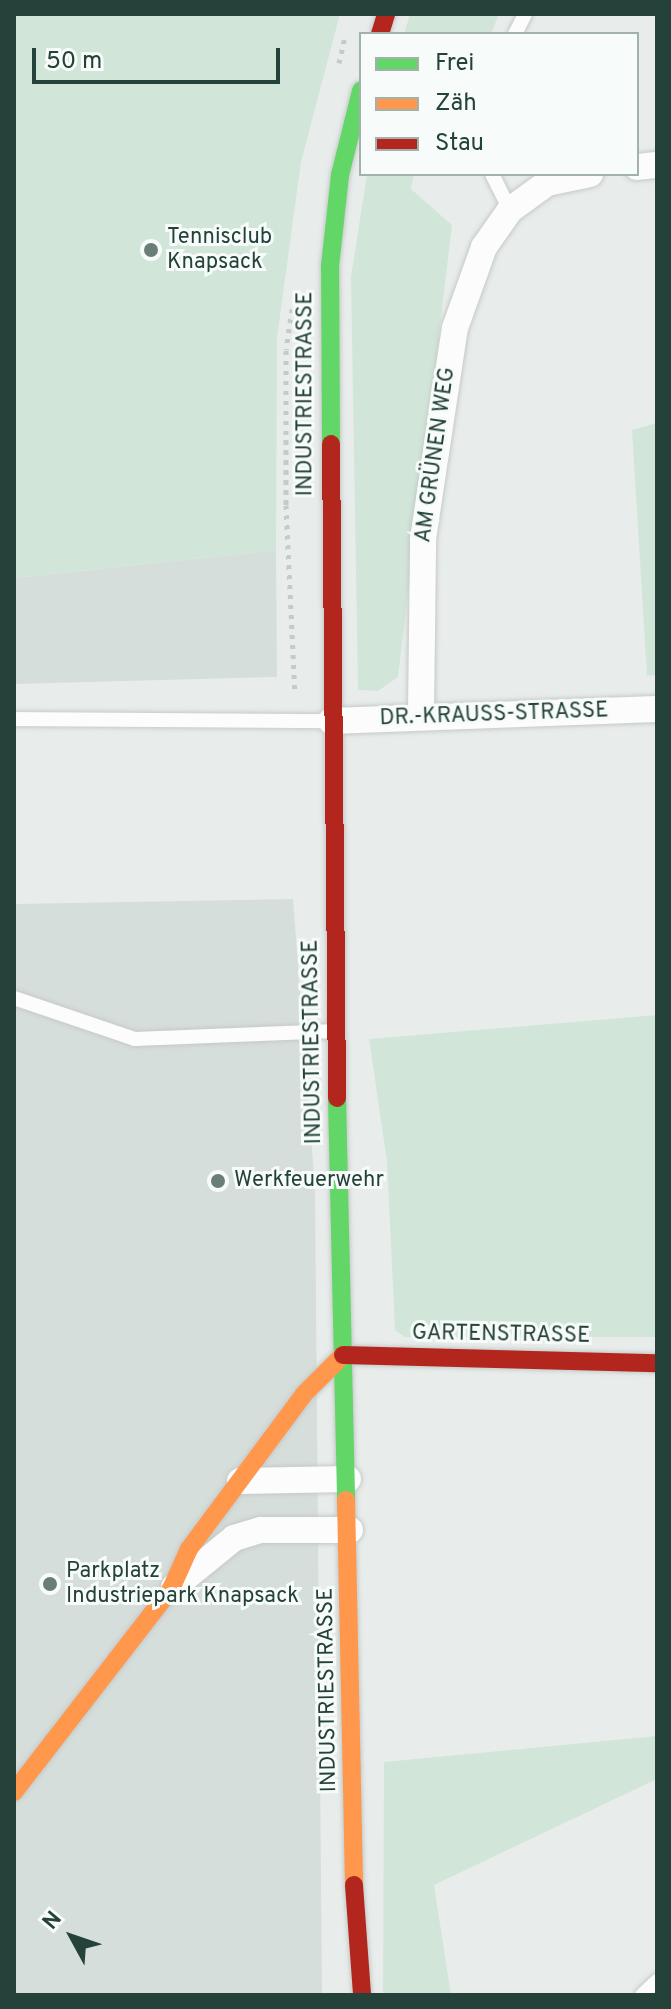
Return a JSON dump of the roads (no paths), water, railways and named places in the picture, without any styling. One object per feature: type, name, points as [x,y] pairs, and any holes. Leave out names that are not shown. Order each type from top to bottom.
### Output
[{"type":"main road","name":"INDUSTRIESTRASSE","points":[[359,99],[340,175],[330,266],[331,721],[336,1031],[350,1530],[355,1937],[362,1995]]},
{"type":"main road","name":"GARTENSTRASSE","points":[[343,1355],[657,1363]]},
{"type":"main road","points":[[14,1792],[171,1589],[189,1549],[305,1393],[343,1355]]},
{"type":"street","name":"AM GRÜNEN WEG","points":[[421,714],[423,539],[455,328],[484,247],[510,210],[547,183],[580,176]]},
{"type":"street","name":"DR.-KRAUSS-STRASSE","points":[[331,721],[421,714],[657,709]]},
{"type":"street","points":[[240,1481],[348,1479]]},
{"type":"street","points":[[171,1589],[234,1538],[261,1530],[350,1530]]},
{"type":"lane","points":[[516,32],[525,14]]},
{"type":"lane","points":[[493,176],[510,210]]},
{"type":"lane","points":[[14,719],[331,721]]},
{"type":"lane","points":[[14,998],[135,1039],[336,1031]]},
{"type":"lane","points":[[642,1995],[657,1981]]},
{"type":"place","name":"Tennisclub Knapsack","points":[[151,250]]},
{"type":"place","name":"Werkfeuerwehr","points":[[218,1181]]},
{"type":"place","name":"Parkplatz Industriepark Knapsack","points":[[50,1584]]}]
